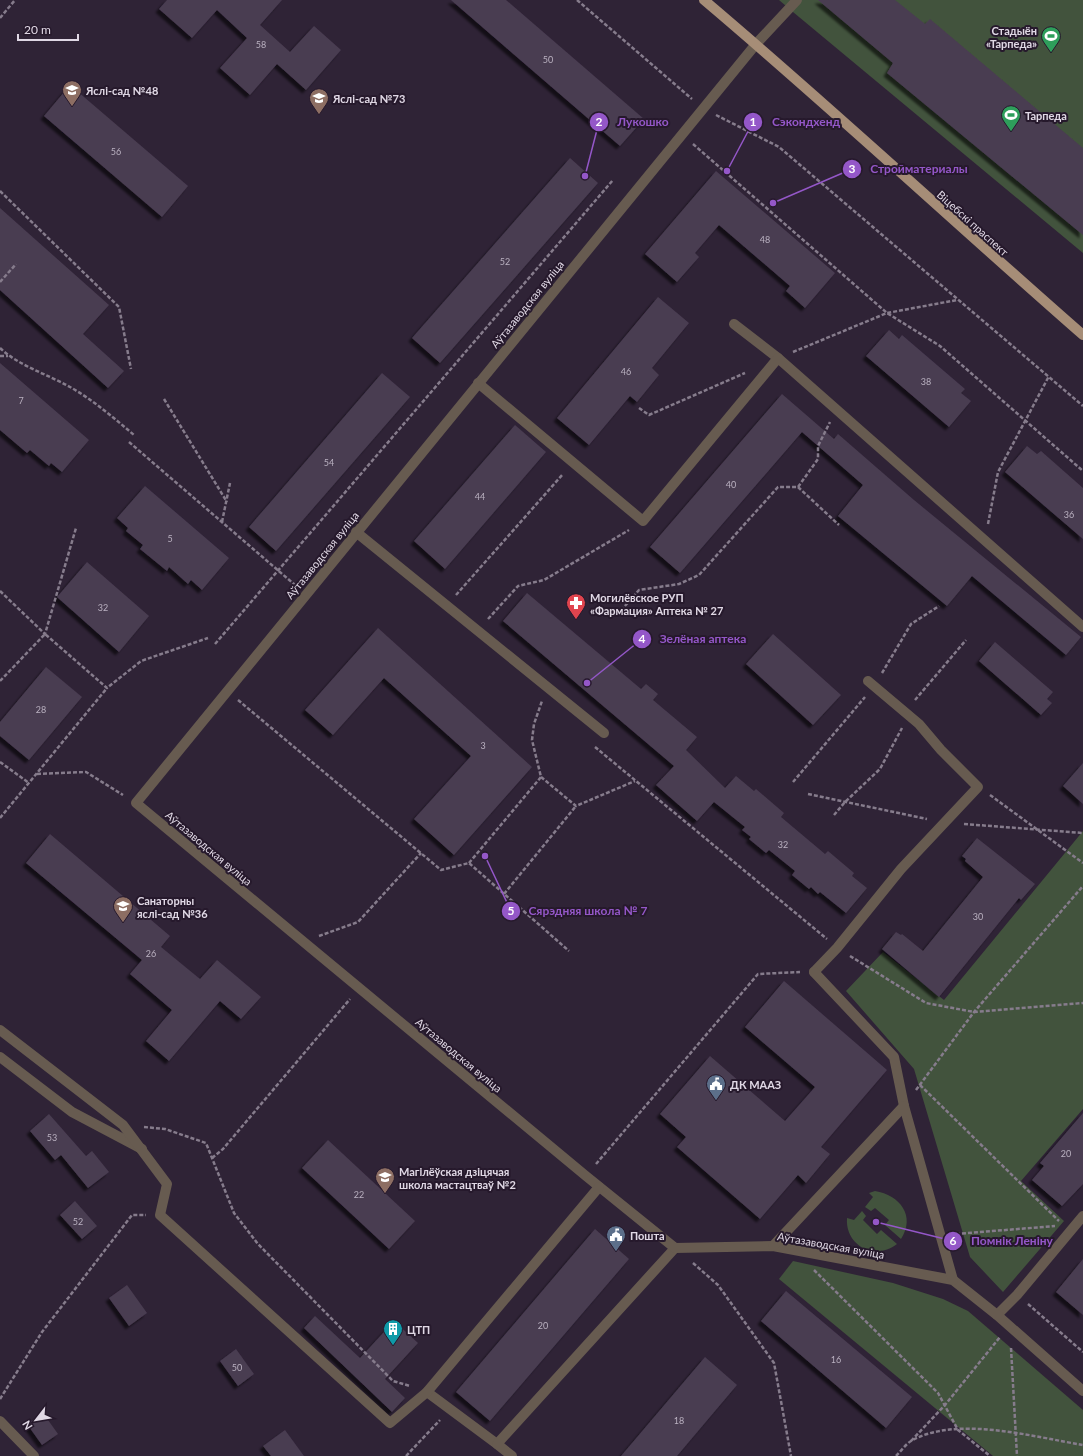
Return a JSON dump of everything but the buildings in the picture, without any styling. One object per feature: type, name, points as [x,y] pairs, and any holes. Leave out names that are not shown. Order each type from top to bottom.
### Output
[{"type":"main road","name":"Віцебскі праспект","points":[[704,0],[756,44],[987,252],[1083,335]]},
{"type":"street","name":"Аўтазаводская вуліца","points":[[797,0],[756,44],[136,803],[599,1187],[675,1248],[773,1246],[953,1280],[1010,1326],[1083,1391]]},
{"type":"street","points":[[734,324],[778,358],[1083,627]]},
{"type":"street","points":[[478,383],[643,521],[778,358]]},
{"type":"street","points":[[356,532],[604,733]]},
{"type":"street","points":[[868,681],[919,724],[941,750],[978,787],[901,869],[837,948],[814,972],[894,1057],[904,1106],[953,1280]]},
{"type":"street","points":[[0,1030],[123,1125],[167,1184],[160,1215],[390,1423],[427,1392],[599,1187]]},
{"type":"street","points":[[0,1057],[72,1112],[142,1149]]},
{"type":"street","points":[[773,1246],[904,1106]]},
{"type":"street","points":[[997,1315],[1017,1295],[1066,1228],[1082,1219]]},
{"type":"street","points":[[497,1444],[675,1248]]},
{"type":"street","points":[[427,1392],[512,1456]]},
{"type":"street","points":[[0,1421],[34,1456]]},
{"type":"path","points":[[0,18],[16,0]]},
{"type":"path","points":[[577,0],[703,109],[779,147],[1083,406]]},
{"type":"path","points":[[682,134],[887,313],[940,346],[1083,470]]},
{"type":"path","points":[[215,644],[613,180]]},
{"type":"path","points":[[0,191],[119,307],[131,369]]},
{"type":"path","points":[[0,282],[16,264]]},
{"type":"path","points":[[778,358],[887,313],[958,300]]},
{"type":"path","points":[[0,348],[9,356],[71,388],[108,413],[134,435]]},
{"type":"path","points":[[0,356],[9,356]]},
{"type":"path","points":[[639,408],[649,416],[749,371]]},
{"type":"path","points":[[985,541],[998,472],[1049,376]]},
{"type":"path","points":[[164,399],[226,502]]},
{"type":"path","points":[[798,487],[818,458],[818,446],[836,410]]},
{"type":"path","points":[[129,442],[306,594]]},
{"type":"path","points":[[447,605],[572,463]]},
{"type":"path","points":[[222,522],[230,483]]},
{"type":"path","points":[[617,615],[639,590],[679,584],[699,575],[778,487],[798,487],[839,525]]},
{"type":"path","points":[[478,630],[518,586],[544,580],[643,521]]},
{"type":"path","points":[[0,681],[46,634],[76,528]]},
{"type":"path","points":[[0,592],[107,688]]},
{"type":"path","points":[[0,818],[107,688],[141,661],[208,638]]},
{"type":"path","points":[[551,690],[542,700],[534,724],[532,740],[541,777],[576,806]]},
{"type":"path","points":[[228,691],[441,870],[469,862],[541,777]]},
{"type":"path","points":[[542,700],[548,705]]},
{"type":"path","points":[[594,746],[837,948],[926,1003],[974,1012],[1083,1003]]},
{"type":"path","points":[[0,762],[29,783]]},
{"type":"path","points":[[36,774],[86,772],[136,803]]},
{"type":"path","points":[[504,894],[576,806],[635,781]]},
{"type":"path","points":[[978,787],[1039,829],[1083,863]]},
{"type":"path","points":[[808,794],[946,822],[1083,833]]},
{"type":"path","points":[[304,942],[358,922],[421,853]]},
{"type":"path","points":[[469,862],[569,951]]},
{"type":"path","points":[[904,1106],[974,1012],[1083,886]]},
{"type":"path","points":[[586,1176],[758,974],[814,972]]},
{"type":"path","points":[[212,1158],[223,1149],[359,988]]},
{"type":"path","points":[[920,1085],[1066,1228]]},
{"type":"path","points":[[123,1125],[165,1129],[206,1143],[234,1213],[258,1244],[393,1381],[427,1392]]},
{"type":"path","points":[[0,1399],[42,1332],[132,1215],[160,1215]]},
{"type":"path","points":[[940,1235],[1066,1228]]},
{"type":"path","points":[[675,1248],[718,1285],[774,1363],[791,1456]]},
{"type":"path","points":[[796,1250],[938,1394],[958,1430],[990,1456]]},
{"type":"path","points":[[1017,1295],[1083,1352]]},
{"type":"path","points":[[896,1456],[945,1405],[1010,1326]]},
{"type":"path","points":[[1010,1326],[1017,1456]]},
{"type":"path","points":[[406,1456],[450,1408]]},
{"type":"path","points":[[910,1441],[938,1431],[986,1428],[1083,1445]]},
{"type":"green space","name":"Тарпеда","points":[[779,0],[1083,0],[1083,253],[793,12]]},
{"type":"green space","points":[[1083,831],[1083,1109],[1021,1181],[1064,1221],[1003,1292],[970,1257],[914,1069],[846,991],[883,952],[944,1000]]},
{"type":"green space","points":[[875,1191],[892,1197],[903,1208],[907,1222],[901,1239],[885,1225],[889,1220],[875,1208],[871,1211],[865,1207],[873,1197],[869,1193]]},
{"type":"green space","points":[[862,1211],[866,1216],[863,1220],[877,1234],[881,1230],[897,1244],[888,1249],[871,1251],[856,1243],[848,1228],[847,1218],[854,1220]]},
{"type":"green space","points":[[793,1261],[893,1283],[943,1299],[968,1311],[1083,1410],[1083,1456],[993,1456],[779,1279]]},
{"type":"place","name":"Стадыён «Тарпеда»","points":[[1051,53]]},
{"type":"place","name":"Яслі-сад №48","points":[[72,107]]},
{"type":"place","name":"Яслі-сад №73","points":[[319,115]]},
{"type":"place","name":"Тарпеда","points":[[1011,132]]},
{"type":"place","name":"Сэкондхенд","points":[[727,171]]},
{"type":"place","name":"Лукошко","points":[[585,176]]},
{"type":"place","name":"Стройматериалы","points":[[773,203]]},
{"type":"place","name":"Могилёвское РУП «Фармация» Аптека № 27","points":[[576,620]]},
{"type":"place","name":"Зелёная аптека","points":[[587,683]]},
{"type":"place","name":"Сярэдняя школа № 7","points":[[485,856]]},
{"type":"place","name":"Санаторны яслі-сад №36","points":[[123,923]]},
{"type":"place","name":"ДК МААЗ","points":[[716,1101]]},
{"type":"place","name":"Магілёўская дзіцячая школа мастацтваў №2","points":[[385,1194]]},
{"type":"place","name":"Помнік Леніну","points":[[876,1222]]},
{"type":"place","name":"Пошта","points":[[616,1252]]},
{"type":"place","name":"ЦТП","points":[[393,1346]]}]
